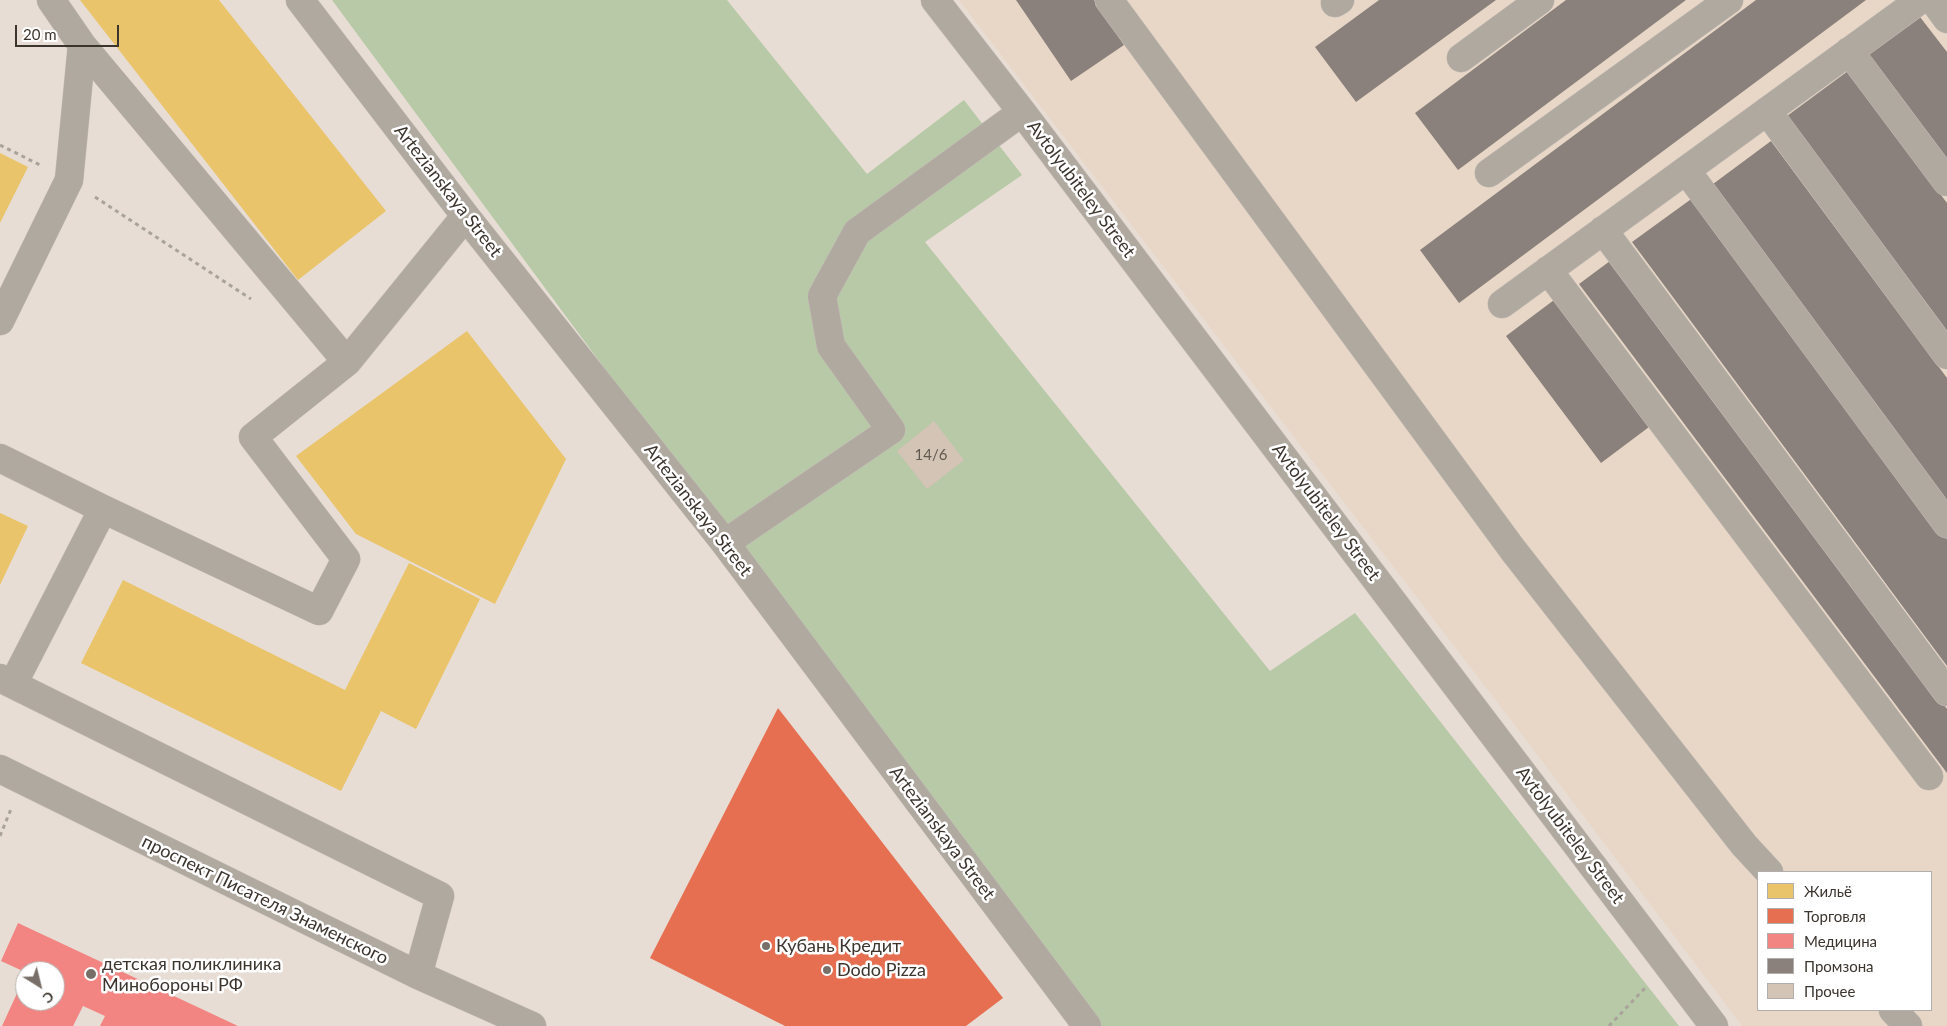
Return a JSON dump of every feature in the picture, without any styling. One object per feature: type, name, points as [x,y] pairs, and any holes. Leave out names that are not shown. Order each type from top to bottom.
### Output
[{"type":"street","points":[[51,0],[82,45],[347,362]]},
{"type":"street","name":"Artezianskaya Street","points":[[300,0],[467,218],[725,544],[1087,1026]]},
{"type":"street","name":"Avtolyubiteley Street","points":[[936,0],[1714,1026]]},
{"type":"street","points":[[1109,0],[1512,550],[1744,845],[1768,871]]},
{"type":"street","points":[[1461,58],[1540,0]]},
{"type":"street","points":[[1489,172],[1729,0]]},
{"type":"street","points":[[1502,304],[1920,0]]},
{"type":"street","points":[[1933,0],[1947,19]]},
{"type":"street","points":[[0,321],[69,180],[82,45]]},
{"type":"street","points":[[1849,51],[1947,182]]},
{"type":"street","points":[[1767,111],[1947,354]]},
{"type":"street","points":[[725,544],[891,430],[831,346],[822,296],[858,232],[1022,112]]},
{"type":"street","points":[[1686,170],[1947,524]]},
{"type":"street","points":[[0,458],[319,611],[346,559],[253,437],[347,362],[459,224],[467,218]]},
{"type":"street","points":[[1603,230],[1947,692]]},
{"type":"street","points":[[1548,270],[1929,776]]},
{"type":"street","points":[[103,509],[6,681],[440,896],[418,975]]},
{"type":"street","name":"проспект Писателя Знаменского","points":[[0,770],[418,975],[532,1026]]},
{"type":"street","points":[[1894,1011],[1908,1026]]},
{"type":"path","points":[[0,145],[69,180],[257,303]]},
{"type":"path","points":[[1609,1026],[1647,986]]},
{"type":"shaded area","points":[[959,0],[1947,0],[1947,1026],[1742,1026],[1530,745]]},
{"type":"green space","points":[[332,0],[727,0],[867,174],[964,100],[1022,175],[925,242],[1270,671],[1355,613],[1679,1026],[1091,1026]]},
{"type":"building: Жильё","points":[[80,0],[219,0],[386,211],[298,280]]},
{"type":"building: Жильё","points":[[0,153],[28,167],[0,223]]},
{"type":"building: Жильё","points":[[467,331],[566,459],[495,604],[356,534],[296,456]]},
{"type":"building: Жильё","points":[[0,513],[28,526],[0,585]]},
{"type":"building: Жильё","points":[[409,563],[480,599],[416,729],[381,711],[341,791],[81,663],[123,580],[345,690]]},
{"type":"building: Торговля","points":[[778,708],[1003,998],[966,1026],[785,1026],[650,958]]},
{"type":"building: Медицина","name":"детская поликлиника Минобороны РФ","points":[[18,923],[238,1026],[100,1026],[105,1016],[83,1006],[73,1026],[2,1026],[15,998],[15,1011],[65,1011],[65,961],[15,961],[15,967],[1,961]]},
{"type":"building: Промзона","points":[[1016,0],[1094,0],[1124,45],[1071,81]]},
{"type":"building: Промзона","points":[[1379,0],[1496,0],[1356,102],[1315,47]]},
{"type":"building: Промзона","points":[[1566,0],[1686,0],[1458,170],[1415,113]]},
{"type":"building: Промзона","points":[[1756,0],[1866,0],[1459,303],[1420,250]]},
{"type":"building: Промзона","points":[[1920,17],[1947,52],[1947,162],[1868,55]]},
{"type":"building: Промзона","points":[[1848,71],[1947,203],[1947,331],[1787,116]]},
{"type":"building: Промзона","points":[[1771,141],[1947,378],[1947,507],[1709,187]]},
{"type":"building: Промзона","points":[[1694,197],[1947,539],[1947,666],[1632,242]]},
{"type":"building: Промзона","points":[[1610,261],[1947,709],[1947,773],[1579,284]]},
{"type":"building: Промзона","points":[[1554,300],[1649,427],[1601,463],[1506,336]]},
{"type":"building: Прочее","points":[[934,421],[964,460],[927,489],[897,451]]},
{"type":"place","name":"Кубань Кредит","points":[[766,946]]},
{"type":"place","name":"Dodo Pizza","points":[[827,970]]},
{"type":"place","name":"детская поликлиника Минобороны РФ","points":[[91,974]]}]
